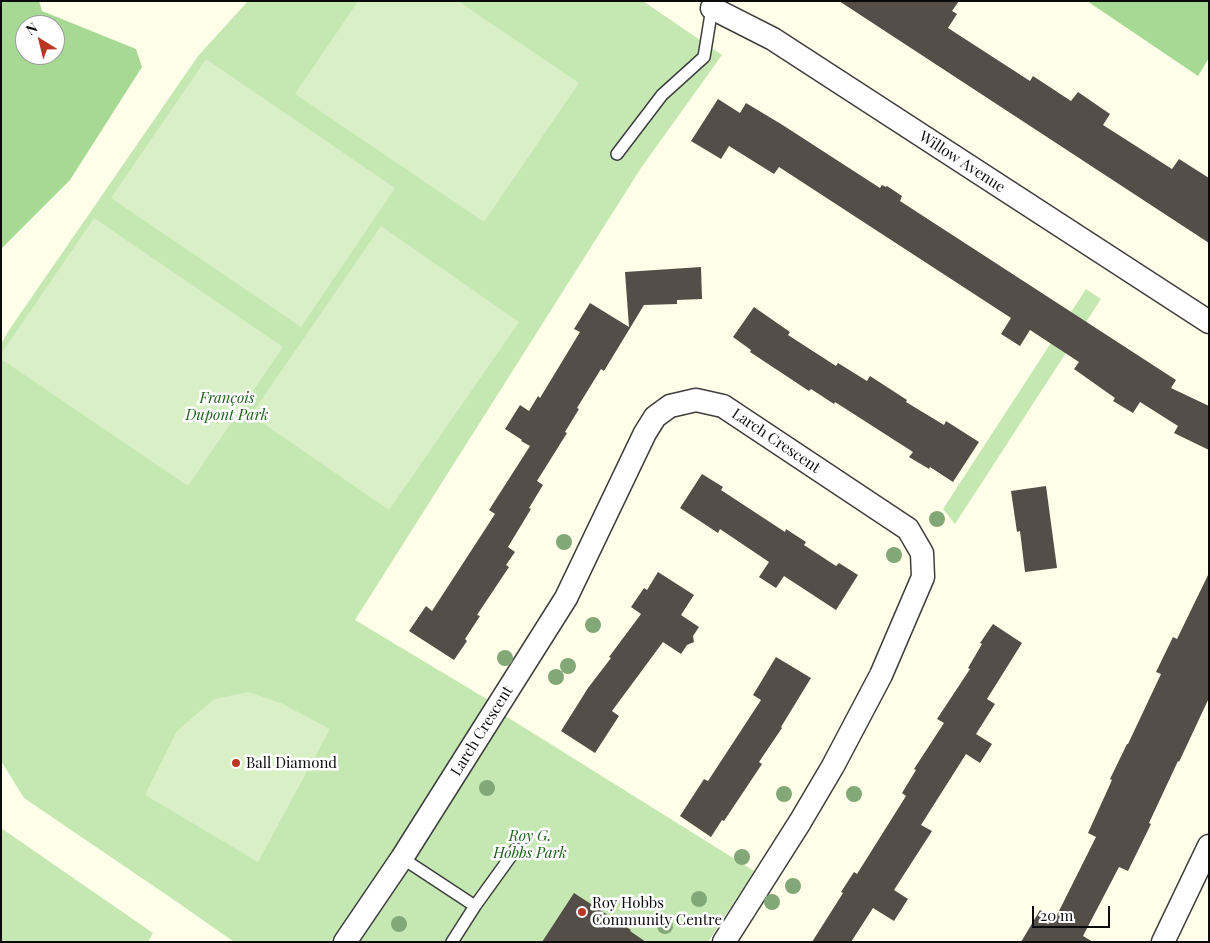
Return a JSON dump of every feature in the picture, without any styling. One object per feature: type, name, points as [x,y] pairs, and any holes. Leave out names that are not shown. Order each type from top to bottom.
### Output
[{"type":"street","name":"Willow Avenue","points":[[712,8],[773,39],[1209,322]]},
{"type":"street","name":"Larch Crescent","points":[[345,942],[402,858],[566,598],[645,433],[655,417],[670,406],[696,400],[723,406],[908,528],[922,553],[923,577],[880,675],[833,766],[724,942]]},
{"type":"street","points":[[1162,942],[1209,846]]},
{"type":"lane","points":[[617,154],[662,95],[704,56],[712,8]]},
{"type":"lane","points":[[452,942],[516,849]]},
{"type":"lane","points":[[402,858],[475,906]]},
{"type":"green space","points":[[1,1],[39,1],[42,11],[52,15],[15,15],[15,65],[65,65],[65,20],[136,49],[142,67],[70,180],[1,249]]},
{"type":"green space","name":"François Dupont Park","points":[[248,1],[643,1],[722,55],[641,168],[355,620],[495,704],[344,942],[234,942],[24,798],[1,761],[1,344],[198,56]]},
{"type":"green space","points":[[358,1],[458,1],[579,83],[484,222],[295,94]]},
{"type":"green space","points":[[1087,1],[1209,1],[1209,58],[1198,76]]},
{"type":"green space","points":[[206,59],[395,188],[301,327],[111,198]]},
{"type":"green space","points":[[94,218],[283,347],[188,486],[1,359],[1,354]]},
{"type":"green space","points":[[381,226],[519,322],[389,510],[251,415]]},
{"type":"green space","points":[[1086,289],[1101,299],[955,524],[943,509]]},
{"type":"green space","name":"Ball Diamond","points":[[249,692],[283,704],[330,729],[258,862],[145,795],[177,731],[214,699]]},
{"type":"green space","name":"Roy G. Hobbs Park","points":[[504,715],[754,871],[708,942],[354,942]]},
{"type":"green space","points":[[1,828],[153,933],[148,942],[1,942]]},
{"type":"building","points":[[839,1],[959,1],[952,11],[957,14],[948,28],[1030,81],[1033,76],[1071,101],[1078,92],[1110,114],[1103,125],[1172,169],[1179,159],[1209,178],[1209,243]]},
{"type":"building","points":[[718,99],[740,113],[746,103],[880,188],[882,185],[887,186],[902,196],[900,201],[1176,380],[1171,388],[1209,406],[1209,450],[1174,433],[1178,426],[1140,402],[1133,413],[1113,401],[1115,398],[1074,369],[1079,362],[1030,330],[1020,346],[1001,334],[1011,318],[779,167],[774,174],[729,146],[721,159],[691,141]]},
{"type":"building","points":[[701,267],[702,299],[677,300],[677,304],[644,305],[604,371],[601,369],[577,408],[579,409],[565,432],[567,433],[537,481],[543,485],[508,547],[515,552],[506,565],[509,567],[477,615],[480,616],[465,639],[467,641],[454,660],[409,631],[426,606],[432,611],[495,514],[489,510],[530,446],[505,429],[520,405],[529,411],[538,396],[540,398],[580,332],[574,329],[590,303],[629,327],[625,272]]},
{"type":"building","points":[[754,307],[790,332],[788,335],[836,366],[838,363],[867,381],[870,376],[907,400],[906,402],[944,425],[946,421],[979,442],[953,482],[930,467],[929,469],[909,457],[913,452],[835,402],[834,404],[811,389],[809,391],[750,352],[751,350],[733,337]]},
{"type":"building","points":[[702,474],[723,487],[721,490],[785,532],[786,529],[806,542],[804,545],[836,566],[839,563],[858,575],[836,610],[784,576],[776,588],[759,577],[769,562],[720,529],[718,533],[680,508]]},
{"type":"building","points":[[1046,486],[1057,568],[1025,572],[1020,531],[1017,532],[1011,491]]},
{"type":"building","points":[[658,572],[694,595],[681,615],[699,627],[693,636],[694,642],[687,645],[681,654],[663,642],[612,711],[619,716],[595,753],[561,731],[588,688],[611,658],[609,657],[641,614],[631,607],[644,588],[647,590]]},
{"type":"building","points":[[1209,573],[1209,698],[1128,871],[1119,867],[1083,936],[1093,942],[1021,942],[1040,910],[1055,919],[1096,837],[1088,833],[1112,780],[1110,779],[1161,674],[1156,672],[1173,637],[1177,639]]},
{"type":"building","points":[[993,624],[1022,643],[987,699],[995,704],[976,734],[992,744],[980,763],[966,754],[921,825],[932,831],[894,890],[908,899],[894,921],[873,908],[851,942],[812,942],[843,893],[841,892],[854,872],[857,874],[906,796],[902,793],[916,770],[914,769],[944,723],[937,719],[970,669],[968,668],[982,644],[980,643]]},
{"type":"building","points":[[776,657],[811,678],[782,728],[759,762],[762,764],[711,837],[680,816],[704,779],[708,781],[761,700],[753,695]]},
{"type":"building","name":"Roy Hobbs Community Centre","points":[[574,893],[631,930],[646,942],[542,942]]},
{"type":"place","name":"Ball Diamond","points":[[236,763]]},
{"type":"place","name":"Roy Hobbs Community Centre","points":[[582,912]]}]
